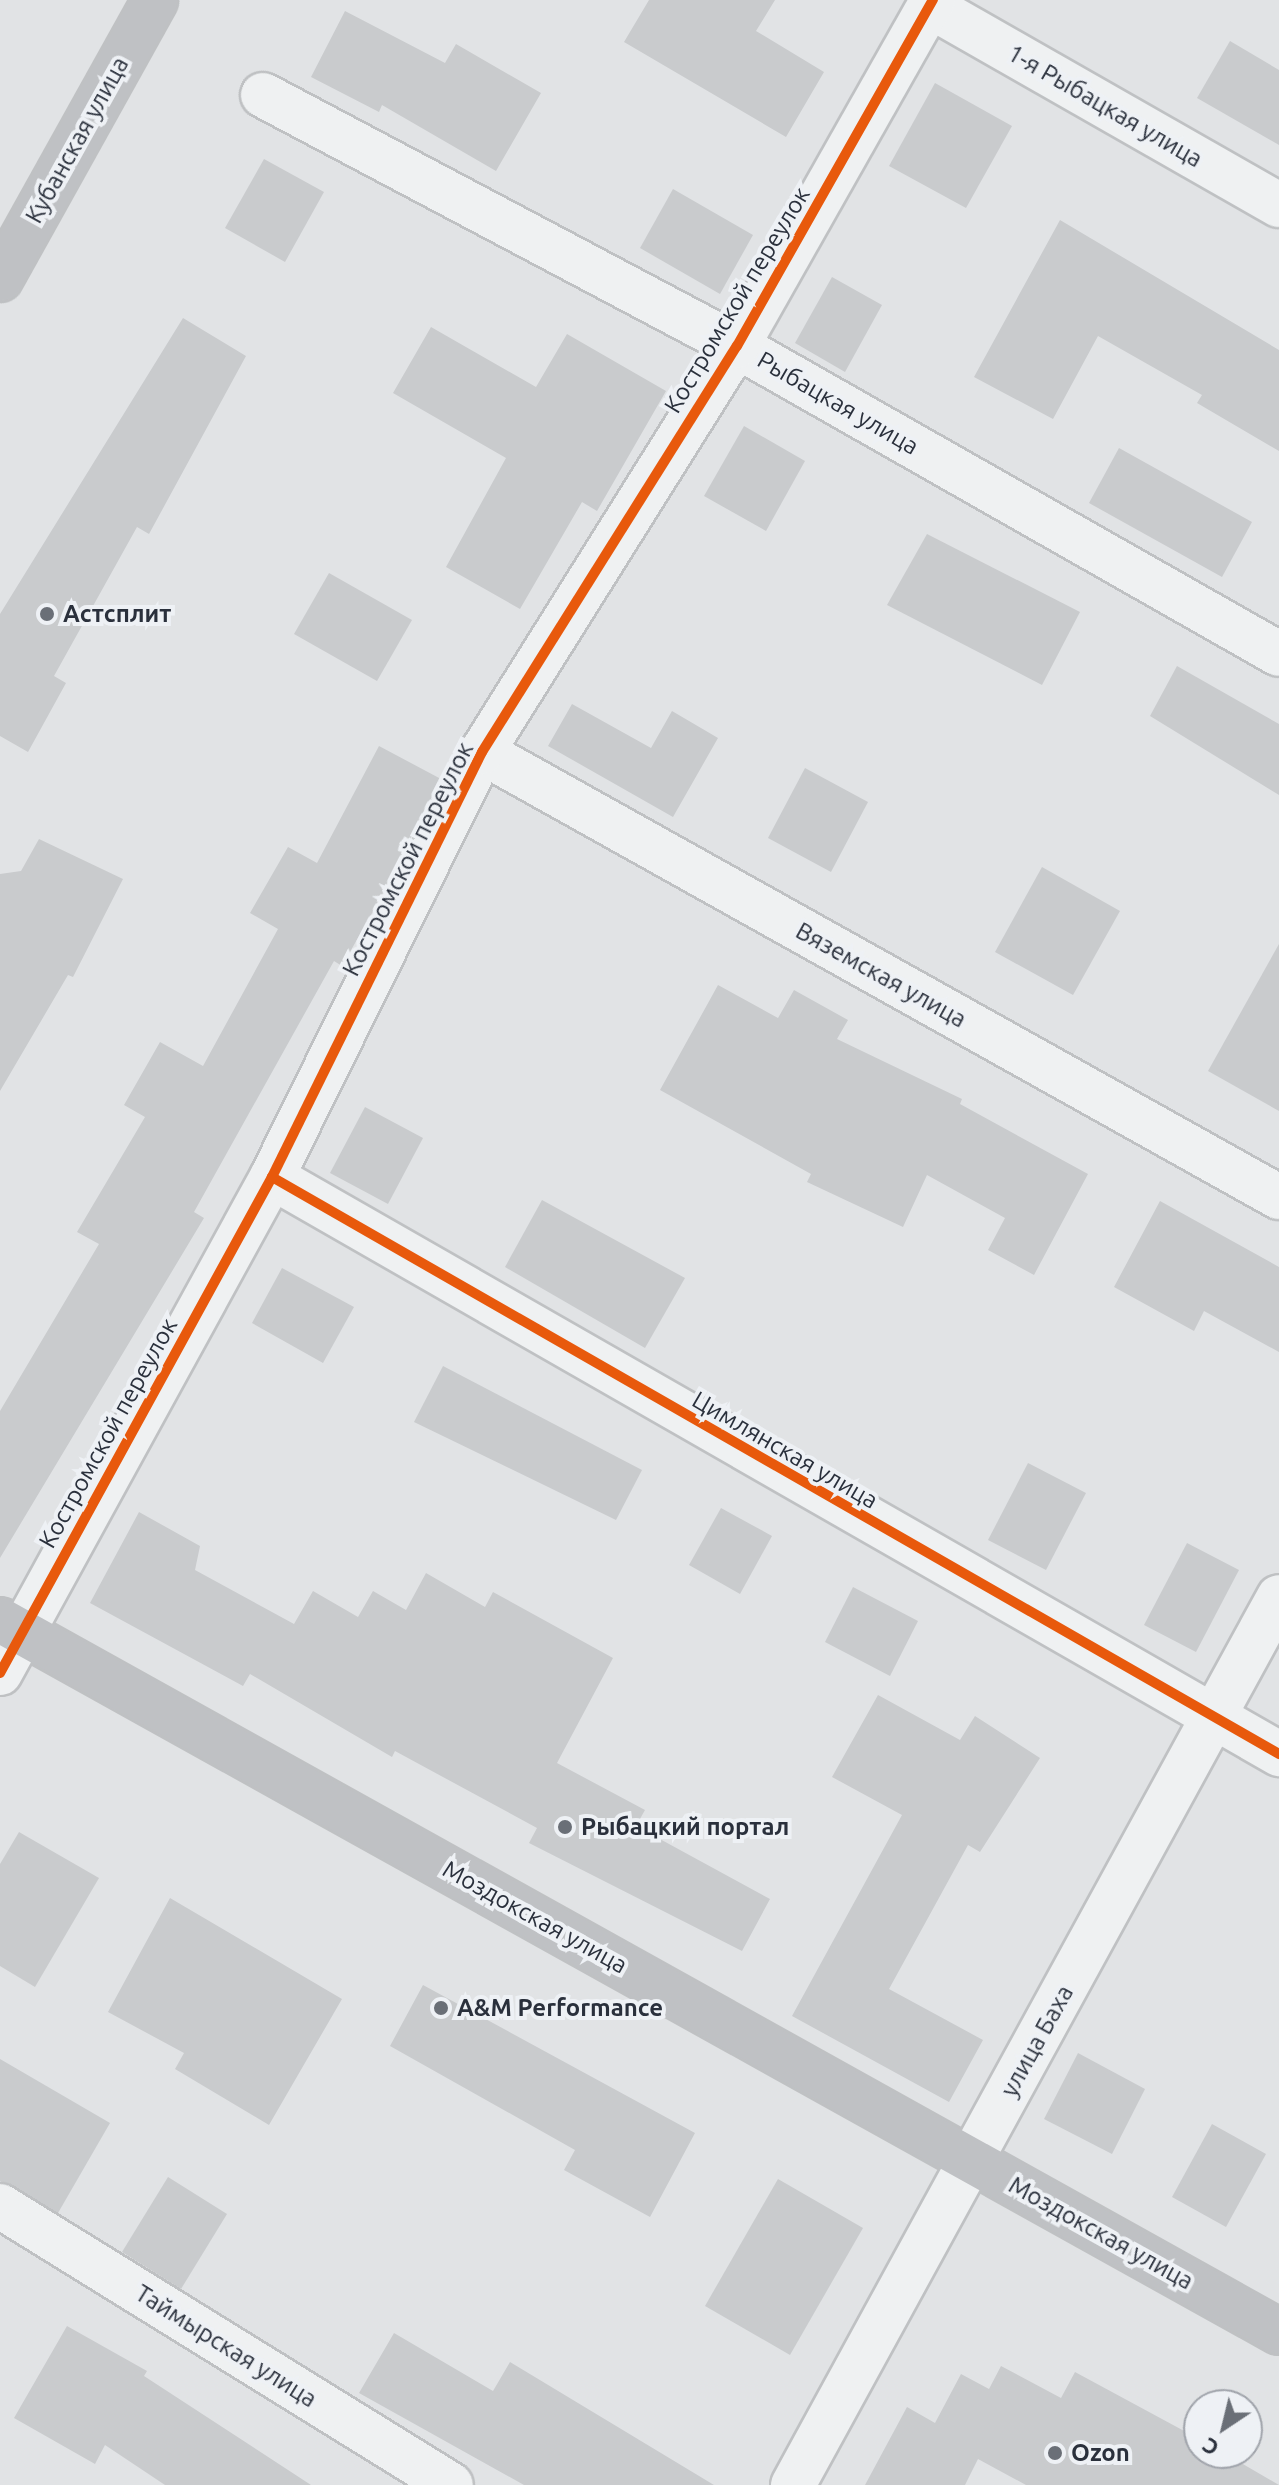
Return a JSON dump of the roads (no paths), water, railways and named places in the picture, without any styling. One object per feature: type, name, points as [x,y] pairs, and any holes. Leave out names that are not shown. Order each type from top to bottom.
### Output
[{"type":"main road","name":"Кубанская улица","points":[[0,279],[155,0]]},
{"type":"main road","name":"Моздокская улица","points":[[11,1626],[1279,2332]]},
{"type":"street","name":"1-я Рыбацкая улица","points":[[932,3],[1279,205]]},
{"type":"street","name":"Костромской переулок","points":[[0,1673],[11,1626],[272,1177],[482,752],[737,346],[932,3]]},
{"type":"street","name":"Рыбацкая улица","points":[[263,95],[737,346],[1279,654]]},
{"type":"street","name":"Вяземская улица","points":[[482,752],[1279,1197]]},
{"type":"street","name":"Цимлянская улица","points":[[272,1177],[1212,1719],[1279,1754]]},
{"type":"street","name":"улица Баха","points":[[793,2485],[1279,1597]]},
{"type":"street","name":"Таймырская улица","points":[[0,2206],[451,2485]]},
{"type":"place","name":"Астсплит","points":[[47,614]]},
{"type":"place","name":"Рыбацкий портал","points":[[565,1827]]},
{"type":"place","name":"A&M Performance","points":[[441,2008]]},
{"type":"place","name":"Ozon","points":[[1055,2453]]}]
